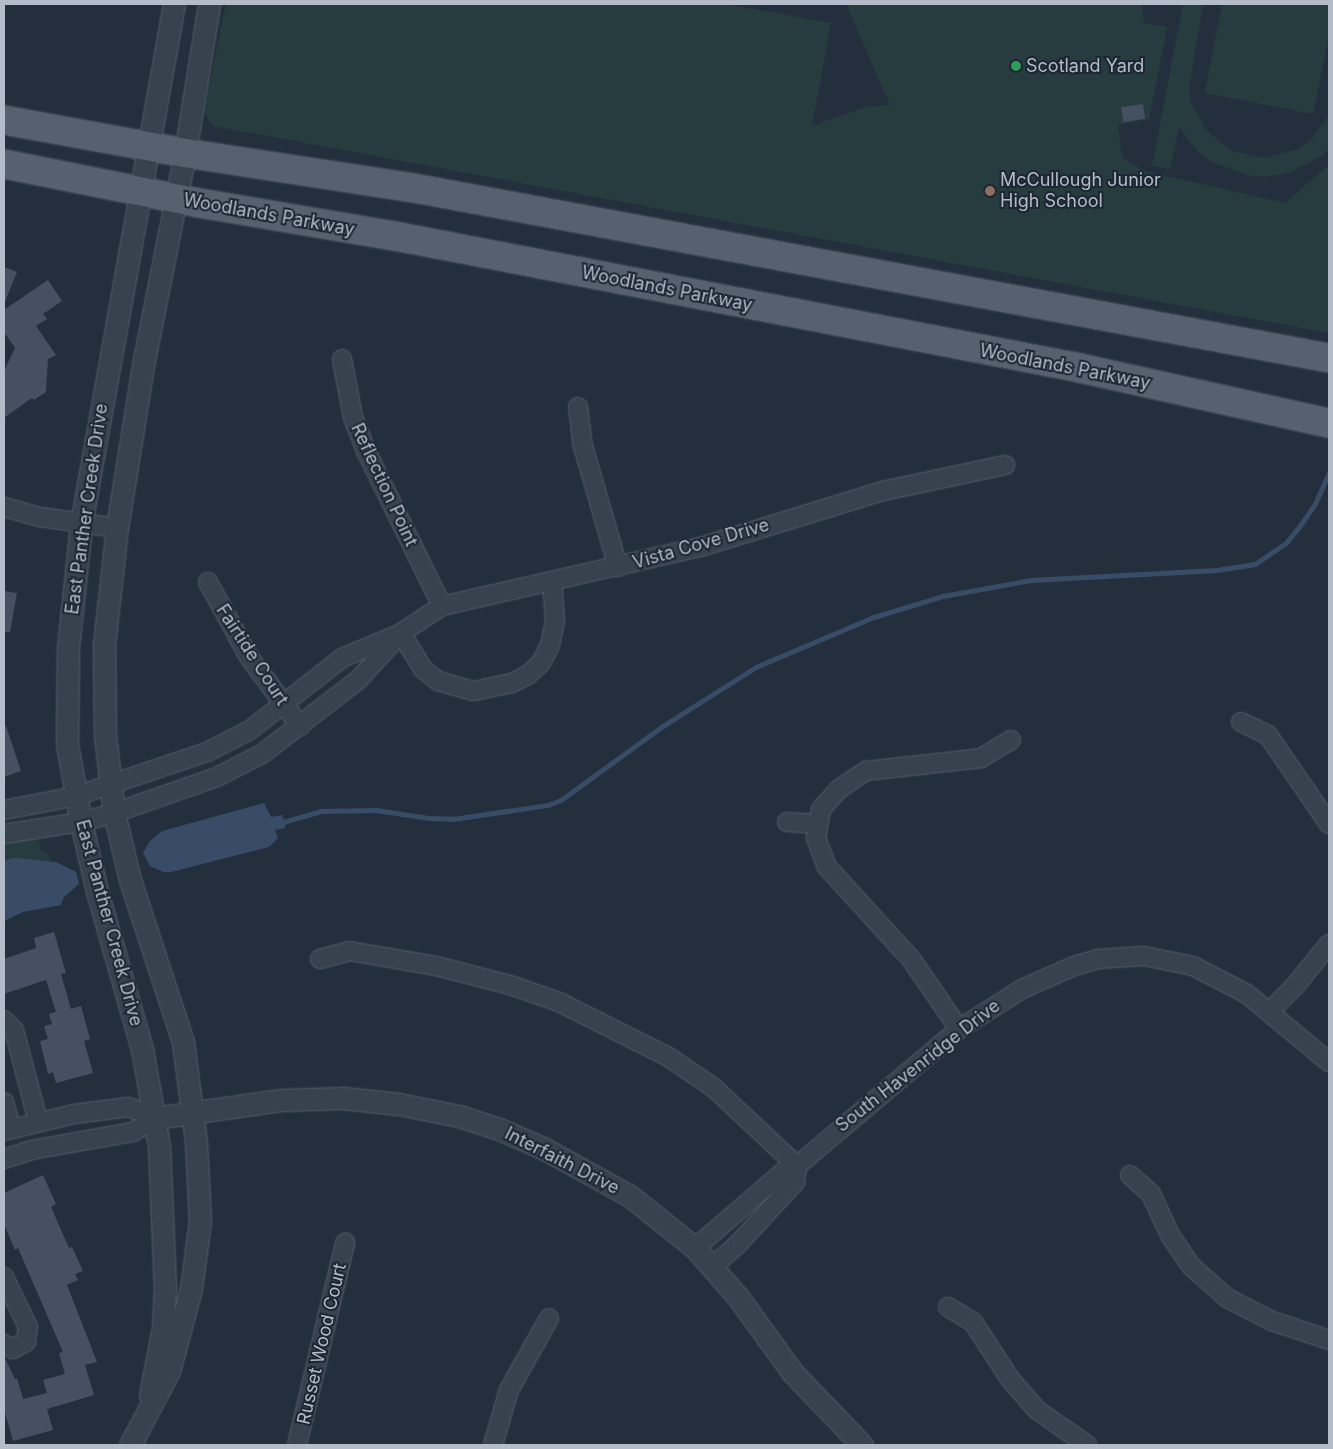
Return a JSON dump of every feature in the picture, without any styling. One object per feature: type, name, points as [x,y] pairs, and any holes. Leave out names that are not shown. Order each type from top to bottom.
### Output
[{"type":"main road","points":[[4,120],[150,145],[185,153],[414,188],[1090,311],[1329,358]]},
{"type":"main road","name":"Woodlands Parkway","points":[[4,164],[139,192],[400,237],[1071,367],[1322,422]]},
{"type":"street","name":"East Panther Creek Drive","points":[[149,1406],[163,1328],[165,1288],[164,1221],[155,1118],[142,1049],[96,891],[76,796],[67,744],[68,648],[81,524],[174,4]]},
{"type":"street","name":"East Panther Creek Drive","points":[[130,1445],[169,1371],[191,1290],[200,1221],[193,1112],[183,1042],[130,880],[114,813],[105,735],[104,644],[117,528],[174,198],[185,153],[209,4]]},
{"type":"street","name":"Reflection Point","points":[[342,359],[353,417],[367,454],[442,606]]},
{"type":"street","points":[[578,407],[583,446],[618,567]]},
{"type":"street","name":"Vista Cove Drive","points":[[4,810],[76,796],[207,752],[250,730],[285,705],[342,658],[402,633],[442,606],[552,583],[704,546],[883,490],[1005,464]]},
{"type":"street","points":[[4,507],[81,524],[117,528]]},
{"type":"street","name":"Fairtide Court","points":[[208,582],[249,657],[300,726]]},
{"type":"street","points":[[402,633],[423,669],[438,681],[474,691],[512,683],[528,675],[541,663],[550,645],[554,622],[552,583]]},
{"type":"street","name":"Vista Cove Drive","points":[[4,834],[81,822],[114,813],[217,777],[262,754],[300,726],[358,680],[402,633]]},
{"type":"street","points":[[1241,722],[1268,735],[1329,824]]},
{"type":"street","points":[[959,1029],[911,959],[827,867],[816,838],[818,824],[821,808],[839,789],[866,771],[980,758],[1011,740]]},
{"type":"street","points":[[787,822],[818,824]]},
{"type":"street","points":[[1270,1011],[1295,986],[1329,944]]},
{"type":"street","points":[[320,960],[349,950],[436,966],[510,985],[559,1002],[667,1056],[714,1088],[797,1166],[795,1182],[740,1243],[713,1266]]},
{"type":"street","name":"South Havenridge Drive","points":[[695,1248],[783,1172],[797,1166],[959,1029],[993,1006],[1048,976],[1090,961],[1122,956],[1144,956],[1193,966],[1220,978],[1270,1011],[1329,1062]]},
{"type":"street","points":[[4,1020],[14,1030],[38,1121]]},
{"type":"street","name":"Interfaith Drive","points":[[155,1118],[282,1100],[343,1098],[399,1104],[459,1116],[499,1129],[584,1168],[630,1196],[695,1248],[713,1266],[792,1372],[862,1445]]},
{"type":"street","points":[[4,1102],[8,1130],[38,1121],[129,1107],[155,1118]]},
{"type":"street","points":[[4,1159],[39,1148],[133,1132],[155,1118]]},
{"type":"street","points":[[1130,1175],[1151,1194],[1170,1235],[1191,1266],[1227,1298],[1272,1321],[1329,1340]]},
{"type":"street","name":"Russet Wood Court","points":[[297,1445],[345,1243]]},
{"type":"street","points":[[4,1277],[28,1327],[26,1342],[13,1349],[4,1344]]},
{"type":"street","points":[[948,1307],[973,1322],[1010,1379],[1037,1410],[1088,1445]]},
{"type":"street","points":[[493,1445],[509,1390],[549,1318]]},
{"type":"green space","name":"McCullough Junior High School","points":[[226,4],[726,4],[831,23],[812,126],[865,107],[890,105],[846,4],[1142,4],[1144,23],[1167,27],[1149,119],[1118,125],[1122,157],[1145,171],[1285,203],[1329,165],[1329,333],[213,126],[204,112]]},
{"type":"green space","points":[[1183,4],[1203,4],[1189,88],[1191,102],[1206,130],[1232,151],[1265,158],[1298,149],[1312,138],[1329,115],[1329,148],[1322,156],[1288,173],[1266,177],[1247,175],[1211,162],[1197,151],[1179,127],[1170,169],[1152,166]]},
{"type":"green space","points":[[1222,4],[1329,4],[1329,34],[1313,114],[1205,93]]},
{"type":"green space","points":[[37,835],[42,852],[49,854],[51,861],[4,860],[4,841]]},
{"type":"water","points":[[264,803],[271,817],[282,815],[285,822],[285,828],[275,830],[278,838],[269,847],[171,872],[163,872],[150,866],[143,853],[150,841],[162,831]]},
{"type":"water","points":[[15,858],[56,862],[76,872],[79,884],[64,897],[61,905],[23,912],[4,921],[4,860]]},
{"type":"building","points":[[1143,104],[1145,119],[1123,122],[1121,107]]},
{"type":"building","points":[[4,267],[17,272],[4,304]]},
{"type":"building","points":[[48,280],[62,301],[43,314],[47,319],[36,326],[56,355],[48,359],[46,392],[34,400],[32,398],[4,418],[4,371],[15,348],[4,332],[4,310]]},
{"type":"building","points":[[4,591],[17,593],[10,632],[4,632]]},
{"type":"building","points":[[6,726],[21,771],[4,777],[4,727]]},
{"type":"building","points":[[54,932],[66,973],[61,974],[71,1009],[81,1006],[90,1039],[84,1041],[93,1073],[56,1083],[53,1072],[48,1074],[40,1041],[48,1039],[44,1026],[52,1024],[49,1014],[56,1012],[46,980],[4,994],[4,959],[36,948],[34,938]]},
{"type":"building","points":[[43,1175],[56,1204],[51,1207],[69,1248],[72,1247],[83,1271],[75,1274],[78,1280],[67,1285],[97,1362],[85,1365],[94,1395],[47,1409],[53,1430],[13,1441],[4,1409],[4,1356],[15,1379],[17,1378],[23,1399],[47,1393],[43,1380],[65,1374],[59,1353],[63,1352],[18,1248],[15,1250],[4,1224],[4,1193]]},
{"type":"waterway","points":[[280,823],[321,811],[376,810],[429,818],[453,819],[548,805],[561,800],[663,726],[756,667],[874,617],[943,596],[1031,580],[1217,570],[1255,564],[1286,543],[1299,527],[1315,504],[1329,472]]},
{"type":"place","name":"Scotland Yard","points":[[1016,66]]},
{"type":"place","name":"McCullough Junior High School","points":[[990,191]]}]
